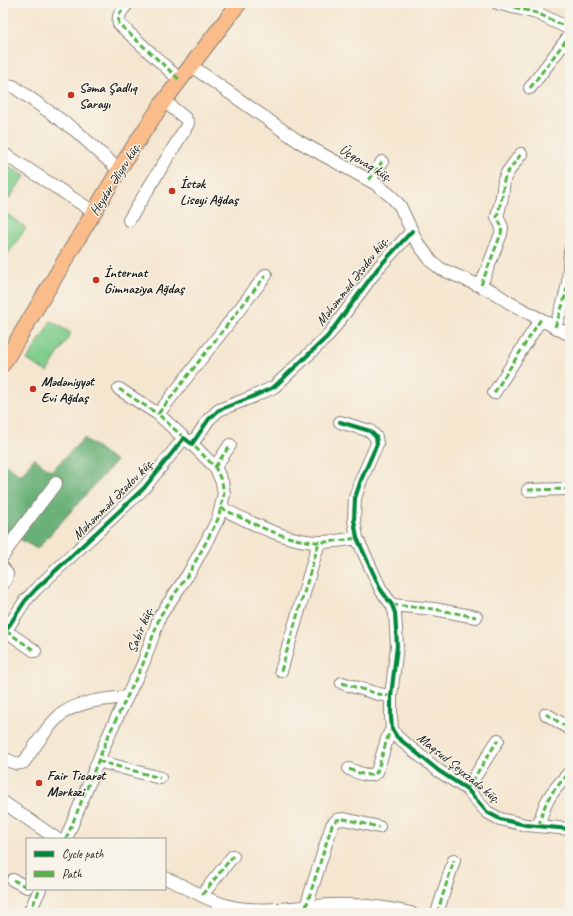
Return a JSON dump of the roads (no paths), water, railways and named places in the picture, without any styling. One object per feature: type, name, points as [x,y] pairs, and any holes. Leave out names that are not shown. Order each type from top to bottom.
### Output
[{"type":"main road","name":"Heydər Əliyev küç.","points":[[3,364],[94,212],[164,101],[190,65],[239,3]]},
{"type":"street","points":[[128,3],[120,13],[118,18],[119,24],[180,80]]},
{"type":"street","points":[[498,3],[536,13],[570,29]]},
{"type":"street","points":[[530,88],[570,35]]},
{"type":"street","name":"Üçqovaq küç.","points":[[190,65],[298,141],[376,184],[392,197],[400,206],[417,242],[432,262],[441,269],[481,285],[510,303],[570,335]]},
{"type":"street","points":[[13,86],[76,131],[120,170]]},
{"type":"street","points":[[129,220],[188,123],[185,118],[164,101]]},
{"type":"street","points":[[3,153],[94,212]]},
{"type":"street","points":[[481,285],[501,234],[502,227],[497,217],[504,180],[507,173],[521,154]]},
{"type":"street","points":[[369,180],[382,162]]},
{"type":"street","name":"Məhəmməd Əsədov küç.","points":[[6,627],[36,589],[144,488],[219,410],[252,398],[274,386],[327,337],[378,268],[412,231]]},
{"type":"street","points":[[555,327],[568,284],[570,251]]},
{"type":"street","points":[[158,414],[266,275]]},
{"type":"street","points":[[494,393],[541,320]]},
{"type":"street","points":[[119,389],[158,414],[188,441]]},
{"type":"street","points":[[340,422],[370,431],[376,437],[377,444],[361,480],[355,498],[354,520],[357,538],[381,590],[392,605],[396,621],[397,646],[391,696],[390,717],[392,729],[388,736],[377,772],[374,775],[367,775],[349,768]]},
{"type":"street","name":"Sabir küç.","points":[[66,838],[110,732],[143,664],[160,616],[189,574],[218,519],[224,494],[222,482],[215,468],[188,441]]},
{"type":"street","points":[[215,468],[230,445]]},
{"type":"street","points":[[3,556],[18,533],[56,483]]},
{"type":"street","points":[[528,490],[570,489]]},
{"type":"street","points":[[221,508],[267,530],[291,538],[319,542],[357,538]]},
{"type":"street","points":[[281,672],[319,542]]},
{"type":"street","points":[[3,568],[7,574],[3,583]]},
{"type":"street","points":[[392,605],[434,609],[476,617]]},
{"type":"street","points":[[6,627],[34,651]]},
{"type":"street","points":[[342,683],[378,694],[391,696]]},
{"type":"street","points":[[3,758],[16,764],[24,762],[52,724],[63,713],[82,705],[105,699],[127,697]]},
{"type":"street","points":[[546,714],[570,729]]},
{"type":"street","name":"Maqsud Şeyxzadə küç.","points":[[392,729],[397,737],[439,771],[466,789],[487,812],[500,819],[539,826],[570,829]]},
{"type":"street","points":[[466,789],[498,740]]},
{"type":"street","points":[[98,761],[160,778]]},
{"type":"street","points":[[539,826],[543,809],[550,794],[570,772]]},
{"type":"street","points":[[3,802],[56,838]]},
{"type":"street","points":[[306,906],[332,825],[337,820],[344,819],[380,827]]},
{"type":"street","points":[[202,895],[233,856]]},
{"type":"street","points":[[437,913],[454,860]]},
{"type":"street","points":[[166,878],[215,902],[230,906],[269,911],[306,906],[354,904],[377,906],[411,913]]},
{"type":"street","points":[[13,880],[26,886]]},
{"type":"street","points":[[29,913],[37,890]]},
{"type":"place","name":"Səma Şadlıq Sarayı","points":[[71,95]]},
{"type":"place","name":"İstək Liseyi Ağdaş","points":[[172,191]]},
{"type":"place","name":"İnternat Gimnaziya Ağdaş","points":[[96,280]]},
{"type":"place","name":"Mədəniyyət Evi Ağdaş","points":[[33,389]]},
{"type":"place","name":"Fair Ticarət Mərkəzi","points":[[39,783]]}]
